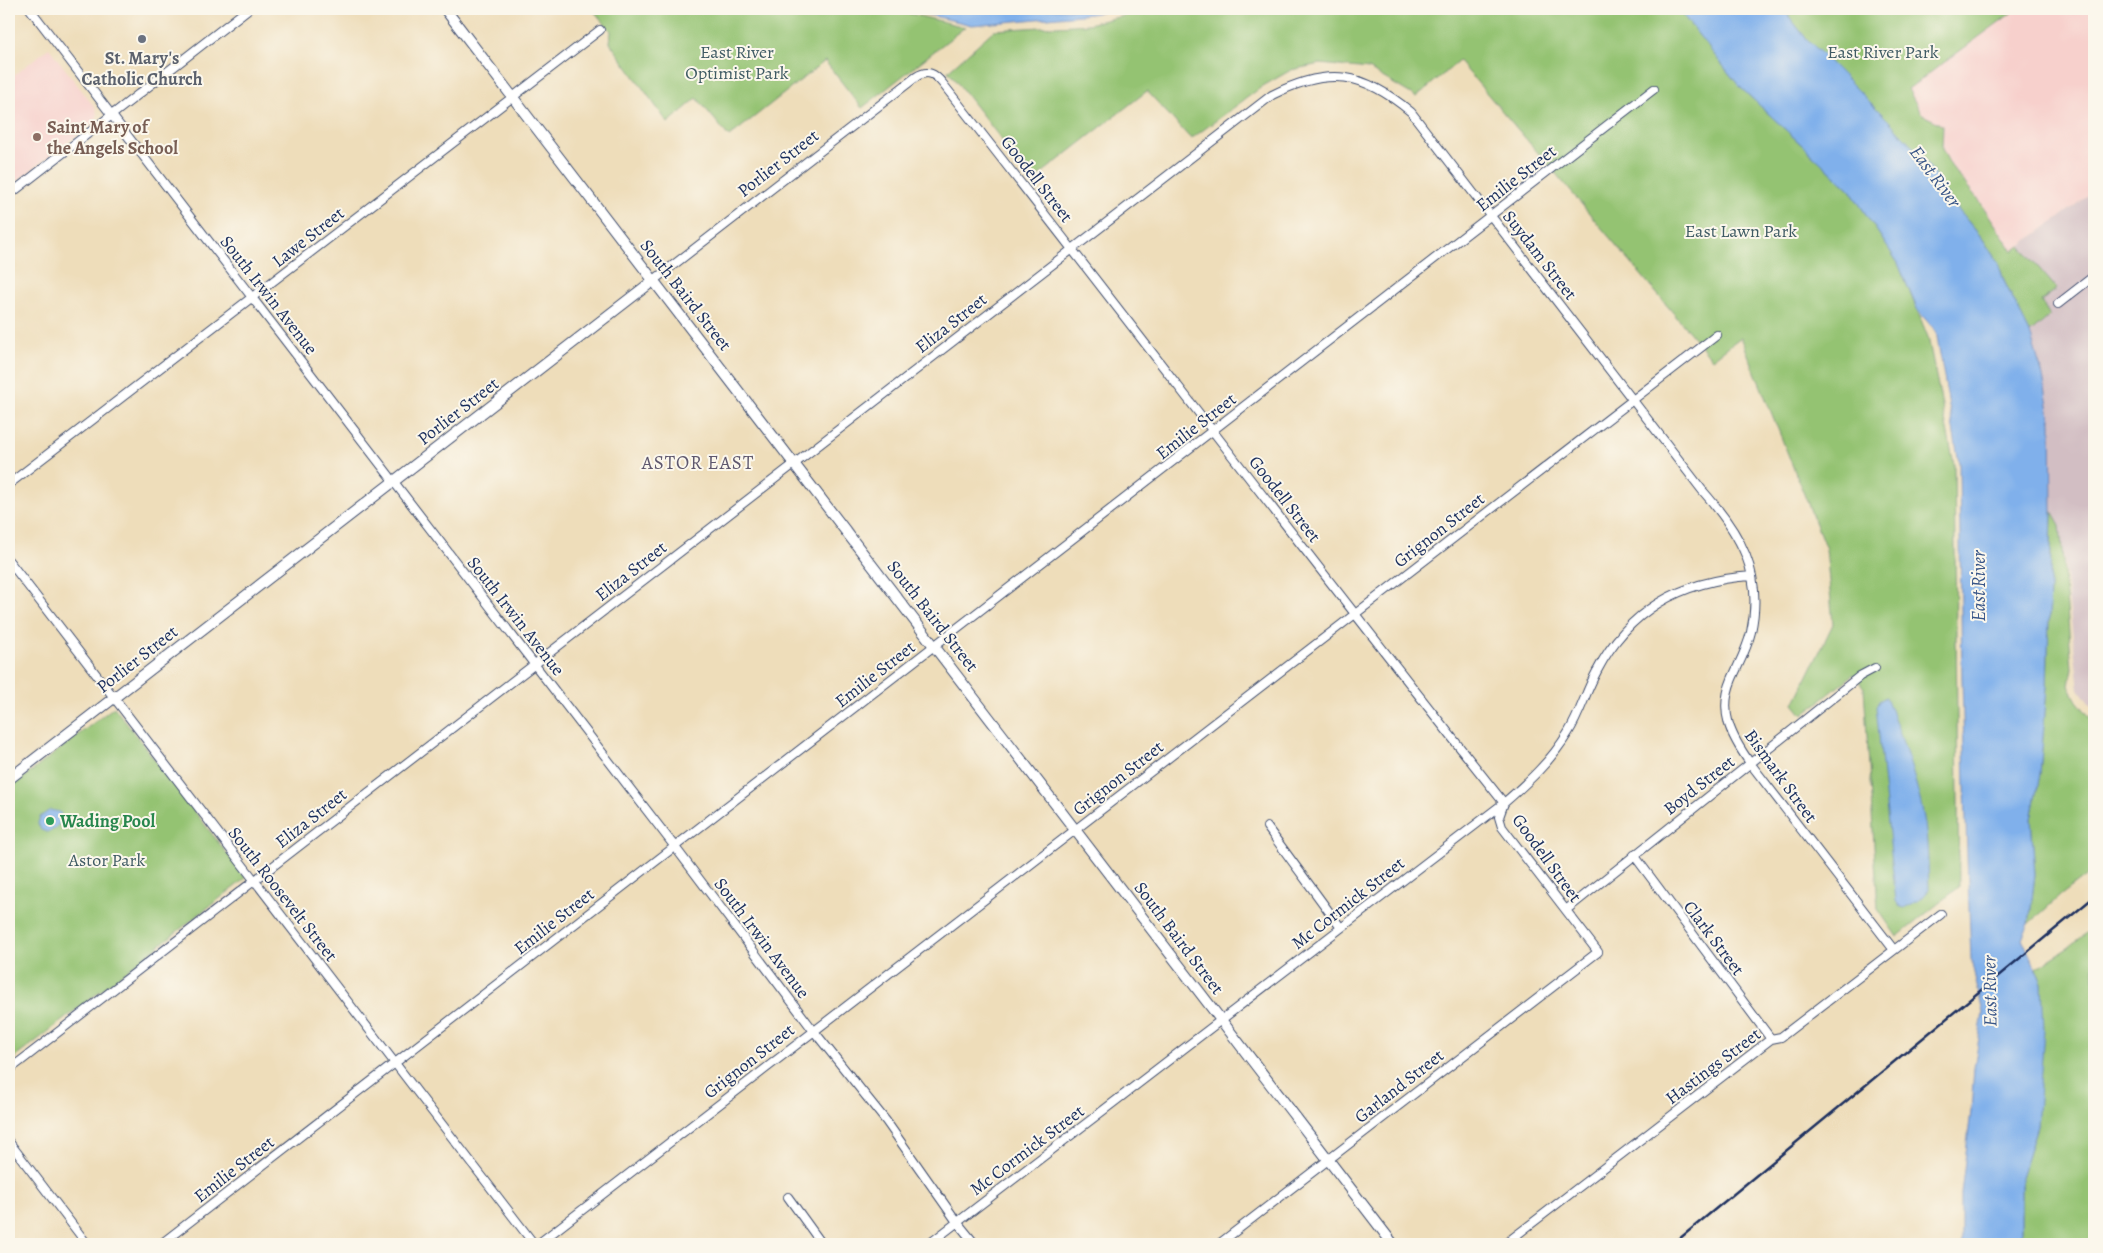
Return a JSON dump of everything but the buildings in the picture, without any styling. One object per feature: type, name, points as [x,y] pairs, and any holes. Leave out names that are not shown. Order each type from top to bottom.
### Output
[{"type":"street","name":"South Irwin Avenue","points":[[30,9],[675,847],[813,1030],[886,1121],[957,1222],[975,1244]]},
{"type":"street","points":[[9,195],[248,9]]},
{"type":"street","name":"South Baird Street","points":[[445,9],[936,646],[1220,1021],[1394,1244]]},
{"type":"street","name":"Lawe Street","points":[[9,484],[600,30]]},
{"type":"street","name":"Goodell Street","points":[[928,72],[937,77],[943,84],[1073,248],[1354,614],[1504,804],[1499,817],[1502,827],[1598,952]]},
{"type":"street","name":"Porlier Street","points":[[9,779],[916,77],[928,72]]},
{"type":"street","name":"Suydam Street","points":[[1272,94],[1294,84],[1326,77],[1355,80],[1372,85],[1390,94],[1411,112],[1702,490]]},
{"type":"street","name":"Emilie Street","points":[[161,1244],[1654,89]]},
{"type":"street","name":"Eliza Street","points":[[9,1070],[1272,94]]},
{"type":"street","points":[[2058,304],[2094,276]]},
{"type":"street","name":"Grignon Street","points":[[536,1244],[1632,399],[1718,335]]},
{"type":"street","name":"Bismark Street","points":[[1702,490],[1729,522],[1740,541],[1752,576],[1754,597],[1750,632],[1746,649],[1731,682],[1726,708],[1732,736],[1750,764],[1894,950]]},
{"type":"street","name":"South Roosevelt Street","points":[[9,561],[254,881],[536,1244]]},
{"type":"street","name":"Mc Cormick Street","points":[[929,1244],[1504,804],[1539,772],[1554,753],[1578,716],[1604,658],[1622,634],[1641,615],[1656,604],[1687,588],[1721,579],[1752,576]]},
{"type":"street","name":"Boyd Street","points":[[1566,910],[1860,676],[1875,668]]},
{"type":"street","points":[[1267,827],[1341,928]]},
{"type":"street","name":"Clark Street","points":[[1634,855],[1770,1039]]},
{"type":"street","name":"Hastings Street","points":[[1505,1244],[1770,1039],[1781,1037],[1941,914]]},
{"type":"street","name":"Garland Street","points":[[1219,1244],[1598,952]]},
{"type":"street","points":[[9,1142],[87,1244]]},
{"type":"street","points":[[788,1197],[822,1244]]},
{"type":"shaded area","points":[[2017,9],[2094,9],[2094,192],[2013,251],[1980,202],[1951,166],[1942,149],[1943,126],[1921,113],[1908,89]]},
{"type":"shaded area","points":[[49,48],[96,109],[97,116],[94,122],[9,187],[9,79]]},
{"type":"shaded area","points":[[2094,192],[2094,710],[2079,689],[2060,525],[2052,511],[2051,422],[2043,376],[2030,333],[2050,316],[2041,301],[2057,289],[2020,246]]},
{"type":"green space","name":"East River Optimist Park","points":[[592,9],[891,9],[965,27],[862,108],[825,61],[729,137],[697,98],[668,123],[610,43],[611,31]]},
{"type":"green space","name":"East Lawn Park","points":[[1153,9],[1678,9],[1740,87],[1850,190],[1898,263],[1928,337],[1954,464],[1959,887],[1897,937],[1878,909],[1864,688],[1854,674],[1803,715],[1794,704],[1833,624],[1826,549],[1741,337],[1712,359],[1459,61],[1416,97],[1369,69],[1320,64],[1291,70],[1263,86],[1191,139],[1147,91],[1033,180],[948,71],[994,30],[1088,24]]},
{"type":"green space","name":"East River Park","points":[[1783,9],[2017,9],[1908,89],[1921,113],[1943,126],[1942,149],[1951,166],[1980,202],[2013,251],[2020,246],[2057,289],[2041,301],[2050,316],[2030,333],[2005,283],[1998,263],[1982,238],[1949,199],[1933,172],[1805,37]]},
{"type":"green space","points":[[2052,511],[2060,525],[2072,668],[2069,686],[2077,701],[2094,722],[2094,870],[2061,895],[2029,924],[2035,874],[2031,819],[2040,774],[2047,687]]},
{"type":"green space","name":"Astor Park","points":[[114,707],[246,878],[9,1062],[9,789]]},
{"type":"green space","points":[[2094,927],[2094,1244],[2021,1244],[2021,1177],[2037,1126],[2042,983],[2036,968],[2068,948]]},
{"type":"water","points":[[904,9],[1116,9],[1091,14],[972,25]]},
{"type":"water","name":"East River","points":[[1678,9],[1783,9],[1805,37],[1918,152],[1933,172],[1949,199],[1982,238],[1998,263],[2005,283],[2030,333],[2043,376],[2051,422],[2052,511],[2047,687],[2040,774],[2031,819],[2035,874],[2029,924],[2022,938],[2042,983],[2044,1030],[2037,1126],[2021,1177],[2021,1244],[1961,1244],[1961,1194],[1974,1068],[1983,1013],[1971,959],[1962,678],[1959,463],[1936,331],[1918,311],[1898,263],[1850,190],[1740,87]]},
{"type":"water","points":[[1886,697],[1903,741],[1921,802],[1928,854],[1929,890],[1921,899],[1904,908],[1899,906],[1896,901],[1876,707],[1879,701]]},
{"type":"water","name":"Wading Pool","points":[[50,810],[60,812],[62,819],[55,829],[47,832],[41,830],[38,823],[40,817]]},
{"type":"railway","points":[[1673,1244],[2094,897]]},
{"type":"place","name":"St. Mary's Catholic Church","points":[[142,39]]},
{"type":"place","name":"Saint Mary of the Angels School","points":[[37,137]]},
{"type":"place","name":"Wading Pool","points":[[50,821]]},
{"type":"district","name":"ASTOR EAST","points":[[698,462]]}]
